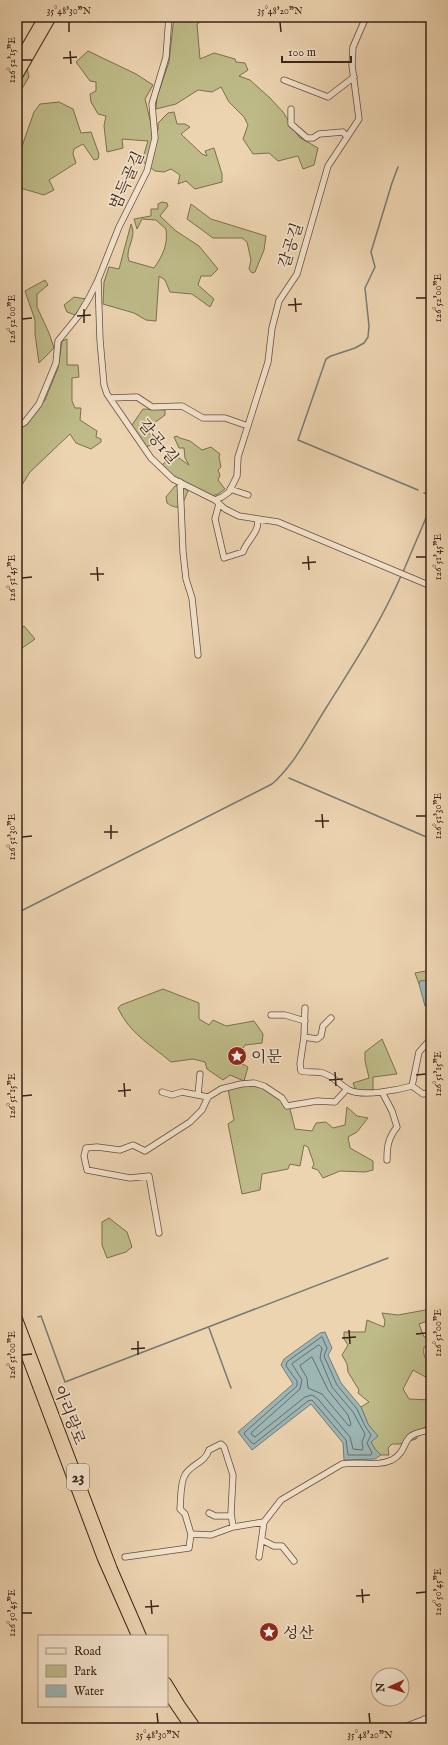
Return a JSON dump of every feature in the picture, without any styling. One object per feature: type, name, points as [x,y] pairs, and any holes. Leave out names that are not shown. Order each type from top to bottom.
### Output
[{"type":"highway","points":[[17,62],[43,17]]},
{"type":"highway","points":[[17,78],[52,17]]},
{"type":"highway","name":"아리랑로","points":[[17,1316],[113,1569],[142,1635]]},
{"type":"highway","name":"아리랑로","points":[[17,1333],[102,1559],[136,1635]]},
{"type":"highway","points":[[168,1684],[198,1728]]},
{"type":"highway","points":[[168,1695],[190,1728]]},
{"type":"street","name":"범득골길","points":[[17,427],[25,422],[39,404],[56,363],[58,341],[79,315],[98,280],[119,227],[147,171],[152,156],[155,138],[152,104],[166,57],[169,17]]},
{"type":"street","name":"갈공길","points":[[230,489],[237,476],[238,457],[268,362],[272,328],[279,301],[296,274],[328,166],[359,119],[352,65],[353,47],[366,17]]},
{"type":"street","points":[[284,80],[328,97],[354,77]]},
{"type":"street","points":[[291,109],[291,124],[307,138],[313,138],[319,134],[343,132],[347,137]]},
{"type":"street","name":"갈공1길","points":[[98,280],[100,340],[104,385],[110,398],[151,458],[174,479],[217,502],[225,509],[239,516],[278,522],[431,586]]},
{"type":"street","points":[[110,398],[137,397],[152,407],[182,406],[203,418],[225,418],[248,426]]},
{"type":"street","points":[[180,482],[183,552],[186,579],[192,598],[198,655]]},
{"type":"street","points":[[248,495],[230,489],[217,502],[215,519],[224,558],[243,552],[246,544],[257,528],[257,519]]},
{"type":"street","points":[[305,1008],[304,1037],[300,1064],[302,1071],[323,1073],[338,1081],[347,1089],[365,1093],[382,1092],[412,1086],[423,1094],[431,1093]]},
{"type":"street","points":[[271,1015],[285,1015],[305,1021]]},
{"type":"street","points":[[304,1037],[317,1039],[321,1036],[323,1026],[332,1018]]},
{"type":"street","points":[[412,1086],[419,1052],[428,1042]]},
{"type":"street","points":[[198,1095],[200,1074]]},
{"type":"street","points":[[159,1233],[149,1176],[130,1178],[86,1170],[84,1156],[86,1148],[97,1147],[120,1150],[133,1146],[145,1151],[190,1122],[202,1110],[208,1097],[221,1089],[241,1084],[254,1083],[264,1086],[282,1098],[287,1106],[317,1101],[335,1102],[347,1089]]},
{"type":"street","points":[[162,1092],[172,1095],[182,1092],[208,1097]]},
{"type":"street","points":[[382,1092],[392,1110],[397,1127],[391,1135],[387,1145],[387,1160]]},
{"type":"street","points":[[259,1557],[264,1522],[281,1500],[342,1464],[351,1462],[365,1464],[390,1461],[400,1455],[409,1437],[420,1431],[431,1430]]},
{"type":"street","points":[[125,1557],[189,1548],[191,1534],[185,1514],[180,1509],[184,1476],[207,1456],[209,1450],[221,1444],[224,1447],[233,1475],[231,1516],[233,1527]]},
{"type":"street","points":[[209,1513],[215,1516],[231,1516]]},
{"type":"street","points":[[191,1534],[211,1535],[233,1527],[264,1522]]},
{"type":"street","points":[[262,1540],[274,1546],[282,1546],[294,1560]]},
{"type":"street","points":[[401,1728],[431,1717]]},
{"type":"street","points":[[424,1719],[424,1728]]},
{"type":"green space","points":[[174,17],[205,17],[197,24],[200,59],[214,53],[235,59],[236,62],[245,63],[248,70],[239,76],[250,80],[270,98],[283,112],[299,137],[318,148],[314,165],[303,169],[298,156],[278,161],[269,153],[253,154],[243,139],[248,125],[244,117],[229,102],[221,87],[212,92],[198,90],[176,104],[156,109],[157,97],[169,62]]},
{"type":"green space","points":[[88,51],[136,74],[153,85],[145,99],[153,132],[158,130],[158,123],[168,113],[174,112],[177,124],[185,124],[190,127],[181,134],[202,154],[207,156],[205,151],[214,148],[222,174],[222,182],[195,189],[186,181],[178,184],[180,175],[171,169],[164,172],[155,171],[142,161],[148,141],[122,139],[123,148],[107,152],[104,126],[106,116],[98,114],[91,102],[90,94],[96,91],[96,82],[90,81],[76,62]]},
{"type":"green space","points":[[27,68],[29,77],[17,97],[17,86]]},
{"type":"green space","points":[[59,102],[73,109],[81,133],[91,132],[99,154],[98,159],[94,160],[83,144],[74,149],[73,154],[76,163],[49,180],[54,190],[44,195],[17,187],[17,150],[21,149],[34,112],[40,104]]},
{"type":"green space","points":[[162,202],[167,203],[168,206],[160,216],[176,231],[199,246],[218,269],[211,276],[201,276],[198,285],[214,299],[210,307],[192,294],[170,292],[165,280],[159,276],[156,321],[146,320],[134,313],[103,304],[104,282],[109,267],[119,269],[131,224],[133,234],[128,252],[129,261],[154,268],[164,250],[166,229],[156,220],[142,219],[137,229],[134,219],[151,216],[151,209],[158,209],[158,204]]},
{"type":"green space","points":[[191,204],[211,219],[266,236],[264,250],[255,272],[252,273],[249,269],[251,260],[247,242],[242,238],[213,238],[187,219]]},
{"type":"green space","points":[[45,280],[48,285],[37,294],[37,307],[54,348],[39,363],[35,334],[35,320],[25,291]]},
{"type":"green space","points":[[74,297],[86,299],[75,315],[67,312],[64,305]]},
{"type":"green space","points":[[67,339],[67,365],[78,365],[79,377],[72,378],[72,401],[75,408],[81,408],[80,420],[97,431],[96,437],[101,439],[101,442],[91,449],[76,443],[70,434],[30,472],[20,488],[21,497],[17,499],[17,431],[45,400],[58,368],[62,341]]},
{"type":"green space","points":[[143,409],[165,410],[165,415],[146,429],[152,436],[157,436],[153,444],[146,447],[133,431],[132,425]]},
{"type":"green space","points":[[177,436],[190,441],[202,450],[211,447],[220,454],[219,457],[221,467],[218,470],[220,475],[218,480],[225,489],[212,496],[175,477],[161,466],[172,456],[176,456],[189,465],[185,458],[184,448],[179,448],[174,437]]},
{"type":"green space","points":[[180,485],[188,491],[183,503],[178,507],[175,507],[167,503],[166,497],[175,486]]},
{"type":"green space","points":[[24,626],[35,639],[18,651],[17,630]]},
{"type":"green space","points":[[431,970],[431,980],[420,981],[419,984],[415,973]]},
{"type":"green space","points":[[163,989],[199,1003],[199,1019],[209,1025],[213,1020],[226,1026],[254,1021],[263,1034],[262,1043],[245,1045],[235,1060],[248,1067],[244,1081],[230,1075],[223,1080],[207,1069],[205,1062],[193,1059],[171,1062],[134,1032],[118,1008],[121,1005]]},
{"type":"green space","points":[[382,1039],[397,1074],[373,1077],[373,1090],[356,1091],[353,1083],[369,1078],[365,1061],[365,1052]]},
{"type":"green space","points":[[242,1085],[264,1087],[281,1100],[290,1109],[295,1129],[312,1131],[316,1123],[326,1122],[333,1128],[345,1125],[347,1107],[357,1116],[368,1118],[357,1132],[348,1137],[350,1148],[373,1161],[373,1170],[365,1172],[340,1171],[323,1178],[318,1170],[312,1168],[314,1164],[308,1147],[304,1145],[300,1166],[290,1164],[288,1169],[262,1174],[260,1190],[242,1194],[228,1124],[234,1120],[228,1089]]},
{"type":"green space","points":[[109,1218],[127,1232],[132,1247],[126,1252],[107,1258],[102,1245],[102,1222]]},
{"type":"green space","points":[[431,1309],[431,1320],[419,1324],[424,1337],[431,1335],[431,1345],[424,1347],[424,1356],[431,1363],[431,1380],[413,1370],[403,1389],[409,1399],[431,1400],[428,1426],[423,1428],[416,1439],[400,1444],[392,1444],[388,1448],[389,1455],[381,1455],[371,1442],[377,1436],[368,1424],[361,1407],[369,1402],[358,1393],[359,1390],[348,1372],[347,1364],[342,1355],[348,1345],[344,1339],[344,1332],[365,1332],[367,1320],[384,1327],[385,1321],[382,1313],[398,1315]]},
{"type":"water","points":[[431,980],[431,1004],[425,1006],[419,984],[420,981]]},
{"type":"water","points":[[325,1332],[332,1348],[328,1355],[341,1383],[361,1407],[368,1424],[378,1436],[371,1442],[381,1455],[375,1459],[344,1460],[343,1443],[311,1404],[252,1450],[238,1432],[293,1384],[281,1365],[284,1359],[320,1333]]},
{"type":"waterway","points":[[398,167],[371,252],[375,267],[365,288],[369,326],[368,337],[364,343],[355,348],[326,359],[298,440],[418,490]]},
{"type":"waterway","points":[[424,493],[431,495]]},
{"type":"waterway","points":[[403,572],[431,506]]},
{"type":"waterway","points":[[17,913],[272,784],[288,767],[308,738],[385,610],[401,576]]},
{"type":"waterway","points":[[289,778],[431,839]]},
{"type":"waterway","points":[[38,1317],[41,1316],[65,1382],[388,1258]]},
{"type":"waterway","points":[[209,1328],[231,1388]]},
{"type":"place","name":"이문","points":[[237,1056]]},
{"type":"place","name":"성산","points":[[269,1632]]}]
